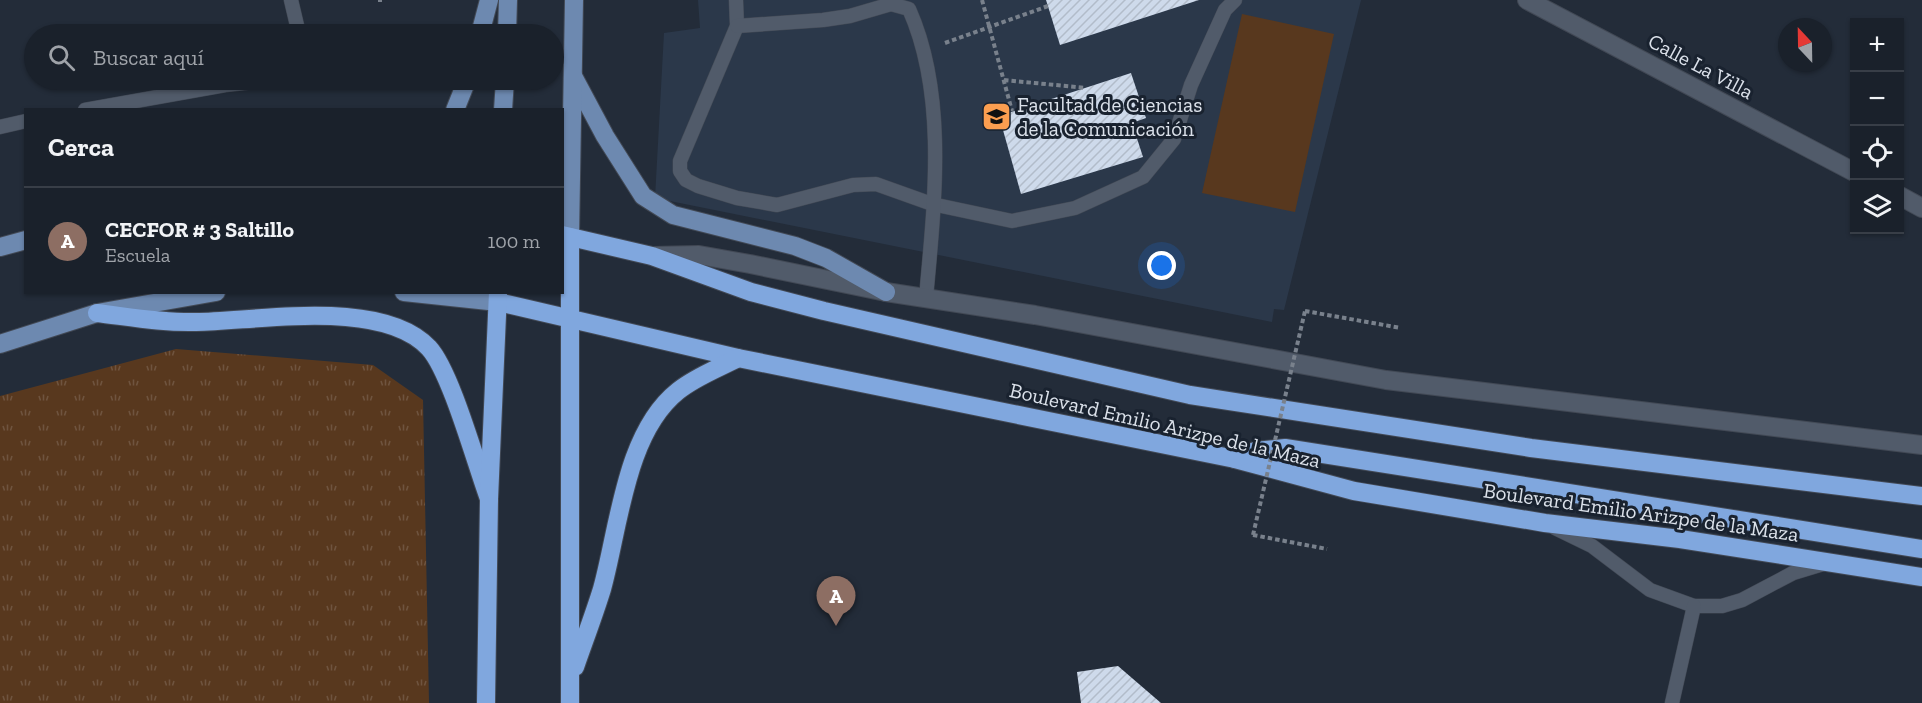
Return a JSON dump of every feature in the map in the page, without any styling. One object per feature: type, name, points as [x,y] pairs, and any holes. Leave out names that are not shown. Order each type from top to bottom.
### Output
[{"type":"highway","name":"Boulevard Emilio Arizpe de la Maza","points":[[566,236],[652,256],[751,292],[824,311],[1190,395],[1531,448],[1922,496]]},
{"type":"highway","points":[[566,236],[571,320],[570,703]]},
{"type":"highway","name":"Boulevard Emilio Arizpe de la Maza","points":[[498,297],[571,320],[738,358],[1235,459],[1354,491],[1545,523],[1680,539],[1922,577]]},
{"type":"highway","points":[[486,703],[489,499],[498,297]]},
{"type":"highway","points":[[97,313],[195,322],[294,317],[361,318],[398,326],[413,334],[430,349],[445,376],[489,499]]},
{"type":"highway","points":[[570,683],[602,589],[619,508],[644,439],[660,410],[679,390],[738,358]]},
{"type":"highway","points":[[1235,459],[1255,451],[1285,448],[1922,549]]},
{"type":"main road","points":[[483,24],[489,0]]},
{"type":"main road","points":[[507,24],[508,0]]},
{"type":"main road","points":[[566,236],[574,0]]},
{"type":"main road","points":[[573,76],[605,136],[643,196],[673,215],[795,246],[826,258],[886,292]]},
{"type":"main road","points":[[456,108],[462,90]]},
{"type":"main road","points":[[503,108],[504,90]]},
{"type":"main road","points":[[0,247],[24,241]]},
{"type":"main road","points":[[0,344],[97,313],[205,294]]},
{"type":"main road","name":"Boulevard Emilio Arizpe de la Maza","points":[[442,294],[498,297]]},
{"type":"main road","points":[[0,333],[47,328]]},
{"type":"street","name":"Calle La Villa","points":[[1527,0],[1850,170]]},
{"type":"street","points":[[1904,199],[1922,208]]},
{"type":"street","points":[[652,256],[699,255],[886,292],[1035,315],[1386,380],[1922,445]]},
{"type":"lane","points":[[291,0],[297,24]]},
{"type":"lane","points":[[736,0],[736,26],[680,160],[680,171],[686,180],[737,198],[777,205],[853,185],[876,184],[932,204],[1012,221],[1076,208],[1143,177],[1174,139],[1191,85],[1225,10],[1235,0]]},
{"type":"lane","points":[[736,26],[823,20],[850,16],[891,4],[909,9],[930,85],[934,119],[926,298]]},
{"type":"lane","points":[[96,108],[197,90]]},
{"type":"lane","points":[[0,127],[24,121]]},
{"type":"lane","points":[[1545,523],[1592,546],[1650,590],[1694,606],[1722,606],[1742,600],[1793,573],[1831,562]]},
{"type":"lane","points":[[1672,703],[1694,606]]},
{"type":"path","points":[[982,0],[1012,111]]},
{"type":"path","points":[[922,52],[1048,6]]},
{"type":"path","points":[[1004,80],[1086,88]]},
{"type":"path","points":[[1327,549],[1254,535],[1305,311],[1401,328]]},
{"type":"shaded area","name":"Facultad de Ciencias de la Comunicación","points":[[698,0],[1361,0],[1284,310],[1274,309],[1272,322],[655,198],[664,33],[700,28]]},
{"type":"green space","points":[[1242,14],[1334,34],[1295,212],[1202,193]]},
{"type":"green space","points":[[176,349],[373,365],[423,400],[429,703],[0,703],[0,396]]},
{"type":"building","points":[[1046,0],[1199,0],[1060,45]]},
{"type":"building","points":[[1131,73],[1146,118],[1132,123],[1143,157],[1021,194],[999,116]]},
{"type":"building","points":[[1118,666],[1161,703],[1081,703],[1077,672]]},
{"type":"place","name":"Facultad de Ciencias de la Comunicación","points":[[996,116]]},
{"type":"place","name":"CECFOR # 3 Saltillo","points":[[836,626]]}]
